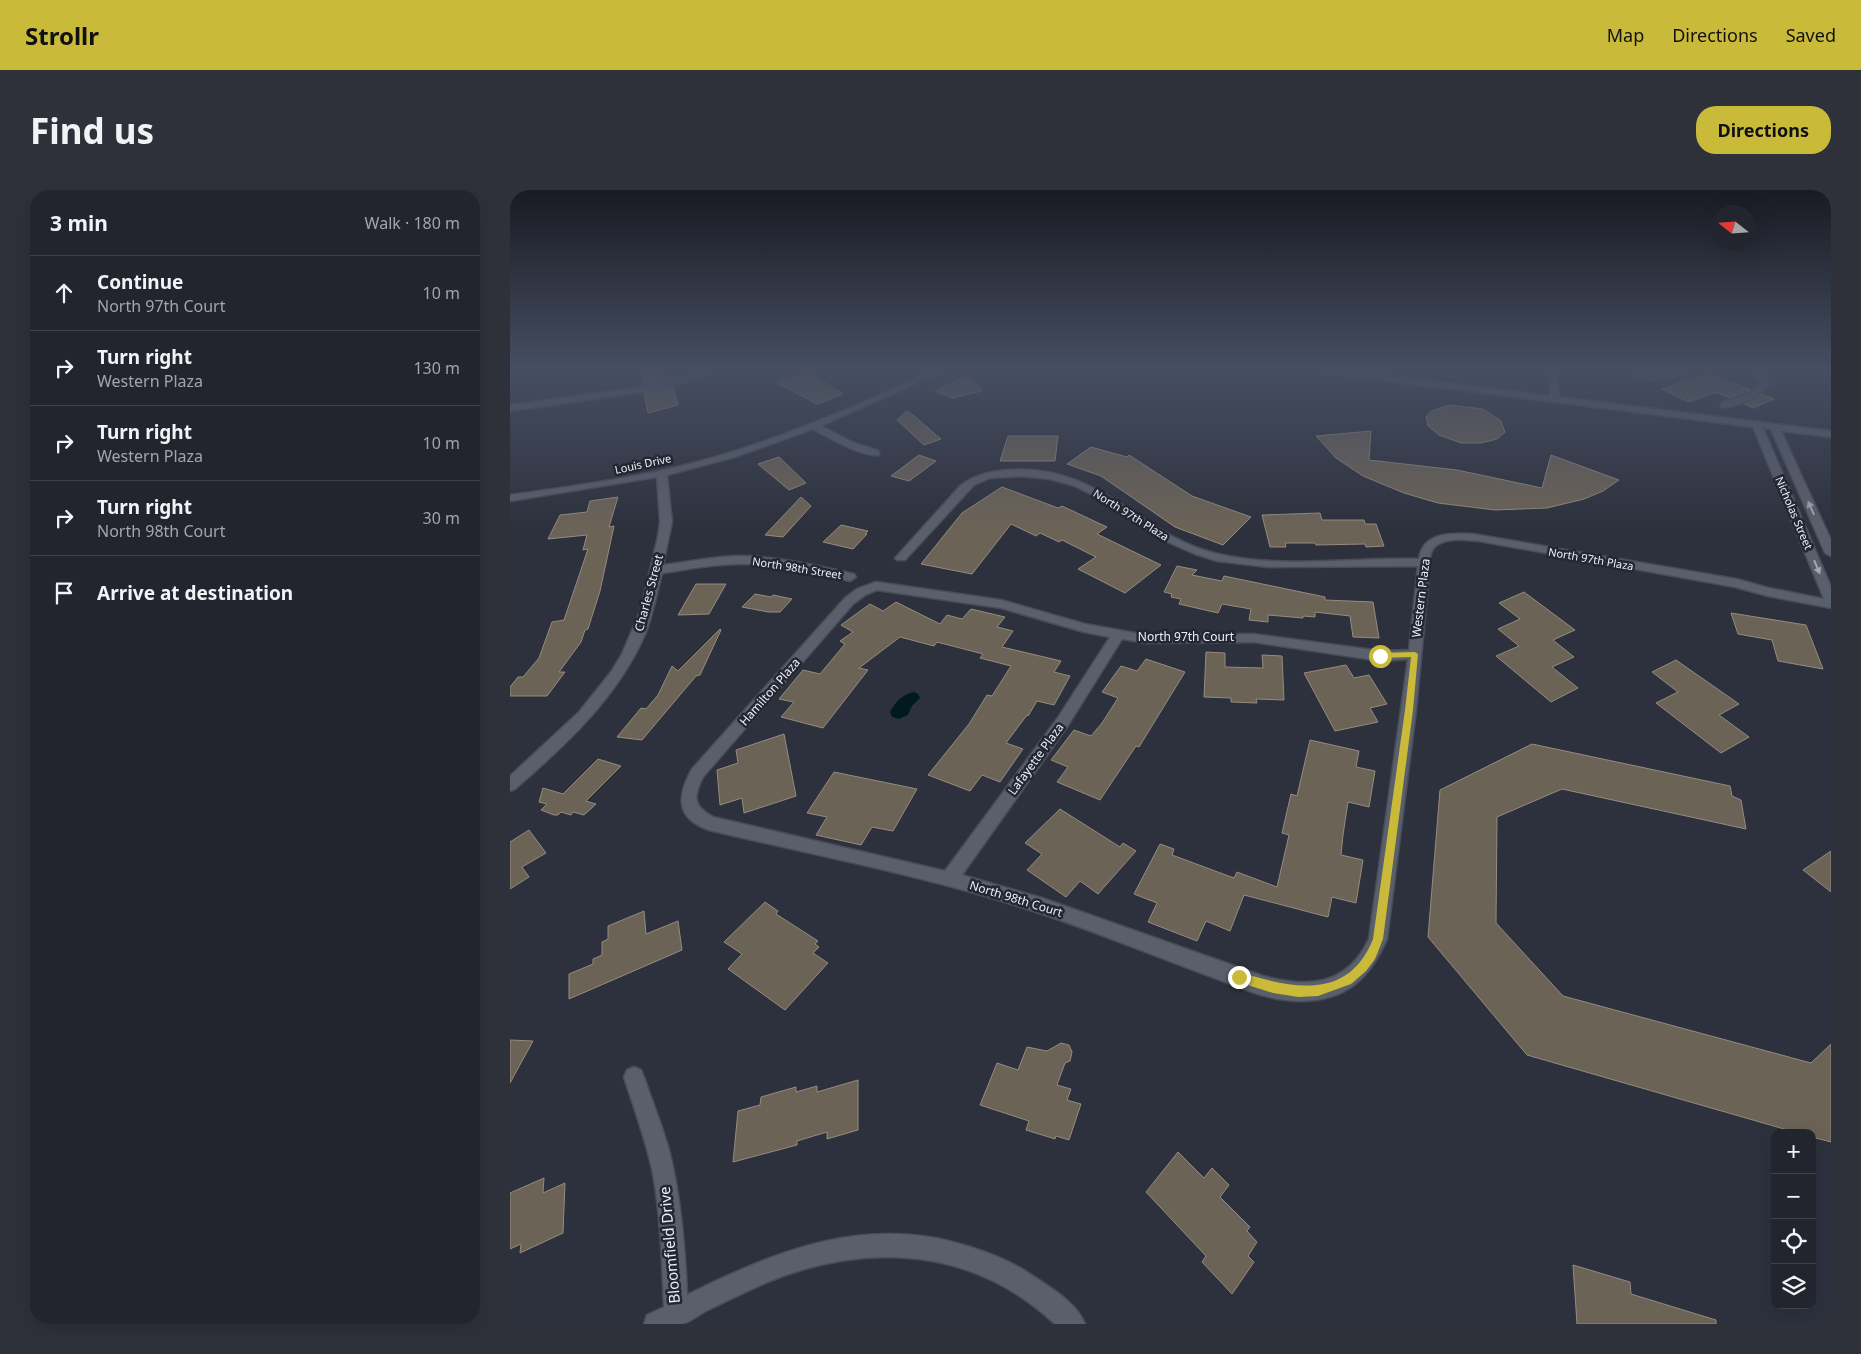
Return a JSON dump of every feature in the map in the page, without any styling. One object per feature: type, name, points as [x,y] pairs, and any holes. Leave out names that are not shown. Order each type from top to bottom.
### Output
[{"type":"street","name":"Louis Drive","points":[[510,498],[594,486],[662,473],[743,451],[819,422]]},
{"type":"street","points":[[1732,422],[1831,434]]},
{"type":"street","points":[[812,425],[849,444],[876,454]]},
{"type":"street","name":"Nicholas Street","points":[[1757,425],[1830,597]]},
{"type":"street","name":"Nicholas Street","points":[[1775,427],[1831,552]]},
{"type":"street","name":"Charles Street","points":[[510,785],[579,720],[618,673],[628,657],[640,631],[666,522],[662,473]]},
{"type":"street","name":"North 97th Plaza","points":[[901,558],[970,483],[988,476],[1015,473],[1049,476],[1073,481],[1088,488],[1165,538],[1190,549],[1216,557],[1266,564],[1393,561],[1424,563]]},
{"type":"street","name":"North 97th Plaza","points":[[1447,538],[1479,538],[1736,583],[1768,592],[1830,597]]},
{"type":"street","name":"Western Plaza","points":[[1341,984],[1363,968],[1371,956],[1378,939],[1409,710],[1424,563],[1427,549],[1438,541],[1447,538]]},
{"type":"street","name":"North 98th Street","points":[[656,570],[718,561],[749,560],[779,563],[850,577]]},
{"type":"street","name":"North 97th Court","points":[[870,587],[876,586],[1001,604],[1084,628],[1146,639],[1253,638],[1380,656],[1415,654]]},
{"type":"street","name":"Hamilton Plaza","points":[[689,808],[687,799],[690,786],[697,773],[760,705],[849,601],[870,587]]},
{"type":"street","name":"Lafayette Plaza","points":[[949,880],[1062,723],[1114,644],[1118,634]]},
{"type":"street","name":"North 98th Court","points":[[689,808],[698,818],[708,823],[949,880],[1041,906],[1273,988],[1298,992],[1318,991],[1341,984]]},
{"type":"street","name":"Bloomfield Drive","points":[[634,1077],[662,1169],[672,1240],[666,1319]]},
{"type":"street","name":"Bloomfield Drive","points":[[666,1319],[752,1276],[808,1256],[855,1246],[887,1244],[945,1250],[978,1260],[1011,1275],[1043,1296],[1073,1324]]},
{"type":"water","points":[[914,692],[920,698],[912,706],[908,715],[899,719],[892,717],[890,712],[894,705],[906,695]]},
{"type":"building","points":[[899,422],[921,422],[941,439],[924,445]]},
{"type":"building","points":[[1427,422],[1501,422],[1505,432],[1497,439],[1481,443],[1461,443],[1439,435],[1428,426]]},
{"type":"building","points":[[1371,431],[1369,460],[1457,470],[1542,488],[1551,455],[1619,480],[1603,491],[1584,499],[1547,508],[1495,510],[1438,503],[1404,493],[1363,476],[1336,458],[1316,436]]},
{"type":"building","points":[[1008,436],[1058,436],[1055,461],[1000,461]]},
{"type":"building","points":[[1091,447],[1127,457],[1129,455],[1192,496],[1251,517],[1223,545],[1175,527],[1101,476],[1067,464]]},
{"type":"building","points":[[919,455],[936,461],[909,481],[891,476]]},
{"type":"building","points":[[779,457],[806,483],[789,490],[758,464]]},
{"type":"building","points":[[1002,487],[1058,508],[1062,506],[1107,527],[1097,534],[1161,565],[1125,593],[1078,569],[1096,557],[1062,540],[1059,542],[1040,533],[1036,536],[1011,524],[972,574],[921,564],[962,513]]},
{"type":"building","points":[[618,497],[609,527],[614,526],[600,591],[588,629],[585,630],[581,642],[559,672],[565,672],[547,696],[510,696],[510,687],[518,677],[523,677],[539,658],[552,622],[564,620],[588,549],[583,550],[587,535],[548,539],[560,515],[587,512],[590,501]]},
{"type":"building","points":[[801,497],[811,506],[783,537],[765,535]]},
{"type":"building","points":[[1320,513],[1322,520],[1364,520],[1365,524],[1376,524],[1384,546],[1366,547],[1365,544],[1316,545],[1315,543],[1285,543],[1286,547],[1270,547],[1262,515]]},
{"type":"building","points":[[841,525],[868,531],[853,549],[823,542]]},
{"type":"building","points":[[1177,566],[1197,570],[1192,575],[1222,581],[1224,576],[1325,597],[1325,600],[1373,602],[1379,638],[1353,637],[1350,616],[1315,612],[1315,617],[1303,616],[1303,618],[1268,615],[1268,622],[1249,620],[1251,609],[1222,604],[1218,613],[1179,604],[1181,599],[1171,597],[1172,594],[1164,592]]},
{"type":"building","points":[[696,584],[726,584],[709,614],[678,615]]},
{"type":"building","points":[[1524,592],[1575,630],[1553,640],[1574,657],[1552,667],[1578,688],[1551,702],[1496,656],[1519,646],[1498,629],[1520,619],[1499,603]]},
{"type":"building","points":[[755,594],[792,599],[780,612],[768,612],[742,607]]},
{"type":"building","points":[[896,602],[940,624],[947,615],[962,619],[971,609],[1005,617],[997,627],[1013,631],[1002,647],[1061,661],[1054,672],[1070,676],[1054,705],[1037,701],[1028,716],[1006,743],[1023,749],[1000,782],[982,775],[970,791],[928,775],[969,724],[987,695],[992,696],[1011,666],[980,658],[983,654],[937,642],[934,646],[900,637],[859,668],[868,670],[823,728],[781,717],[794,702],[779,699],[803,670],[820,674],[845,644],[840,641],[853,632],[841,625],[870,604],[883,611]]},
{"type":"building","points":[[1731,613],[1806,625],[1823,669],[1778,661],[1772,640],[1738,634]]},
{"type":"building","points":[[720,629],[700,675],[696,676],[642,740],[617,737],[641,708],[646,709],[658,695],[672,666],[678,671]]},
{"type":"building","points":[[1206,652],[1225,653],[1225,667],[1263,668],[1262,655],[1282,656],[1284,700],[1256,699],[1257,703],[1231,702],[1231,698],[1204,697]]},
{"type":"building","points":[[1146,659],[1185,672],[1139,747],[1136,746],[1100,800],[1057,782],[1068,767],[1051,760],[1074,730],[1091,736],[1102,723],[1118,698],[1102,692],[1121,666],[1137,671]]},
{"type":"building","points":[[1676,660],[1739,704],[1719,715],[1749,737],[1721,753],[1656,703],[1678,692],[1652,672]]},
{"type":"building","points":[[1346,665],[1354,678],[1369,675],[1387,704],[1370,708],[1378,722],[1335,731],[1304,673]]},
{"type":"building","points":[[784,734],[796,796],[744,813],[742,798],[720,805],[717,770],[738,763],[736,750]]},
{"type":"building","points":[[1310,740],[1359,751],[1356,767],[1375,771],[1369,807],[1348,802],[1343,835],[1341,855],[1363,860],[1356,903],[1332,897],[1328,917],[1244,895],[1230,931],[1206,921],[1197,941],[1148,922],[1157,903],[1134,894],[1160,844],[1174,849],[1172,855],[1234,878],[1237,872],[1277,887],[1289,835],[1282,833],[1291,794],[1297,796]]},
{"type":"building","points":[[1532,744],[1730,786],[1732,796],[1741,800],[1746,829],[1562,789],[1497,817],[1496,923],[1563,996],[1811,1063],[1831,1044],[1831,1142],[1816,1138],[1816,1129],[1784,1129],[1527,1055],[1428,937],[1440,790]]},
{"type":"building","points":[[598,759],[621,766],[586,801],[596,804],[584,815],[573,812],[571,815],[561,812],[558,815],[554,815],[541,810],[547,804],[539,802],[543,788],[563,794]]},
{"type":"building","points":[[834,772],[917,789],[893,831],[872,827],[861,845],[816,835],[827,817],[807,813]]},
{"type":"building","points":[[1060,809],[1120,847],[1123,843],[1136,851],[1098,894],[1080,881],[1066,897],[1027,870],[1042,854],[1025,843]]},
{"type":"building","points":[[529,830],[546,853],[522,867],[529,877],[510,889],[510,842]]},
{"type":"building","points":[[1831,851],[1831,892],[1803,870]]},
{"type":"building","points":[[765,902],[778,911],[776,914],[818,941],[815,944],[819,947],[813,953],[828,963],[785,1010],[728,969],[742,954],[724,942]]},
{"type":"building","points":[[644,911],[646,934],[678,921],[682,950],[569,999],[569,974],[593,964],[593,959],[602,955],[602,942],[608,939],[608,926]]},
{"type":"building","points":[[510,1040],[533,1041],[510,1083]]},
{"type":"building","points":[[1061,1043],[1069,1045],[1072,1052],[1070,1061],[1065,1063],[1057,1085],[1071,1089],[1067,1100],[1081,1104],[1069,1140],[1056,1136],[1055,1139],[1026,1130],[1029,1121],[980,1105],[997,1063],[1018,1070],[1027,1047],[1047,1051]]},
{"type":"building","points":[[858,1080],[858,1130],[827,1139],[827,1132],[797,1141],[797,1145],[733,1162],[738,1111],[760,1105],[761,1097],[796,1087],[796,1092],[817,1086],[817,1092]]},
{"type":"building","points":[[1178,1152],[1204,1178],[1212,1168],[1229,1185],[1220,1197],[1250,1227],[1247,1231],[1257,1242],[1248,1256],[1254,1262],[1232,1294],[1202,1262],[1206,1256],[1146,1192]]},
{"type":"building","points":[[544,1178],[543,1193],[565,1183],[563,1233],[520,1253],[521,1244],[510,1249],[510,1193]]},
{"type":"building","points":[[1573,1265],[1630,1282],[1631,1294],[1716,1320],[1716,1324],[1577,1324]]},
{"type":"route","points":[[1239,977],[1273,988],[1298,992],[1318,991],[1341,984],[1363,968],[1371,956],[1378,939],[1415,654],[1380,656]]}]
